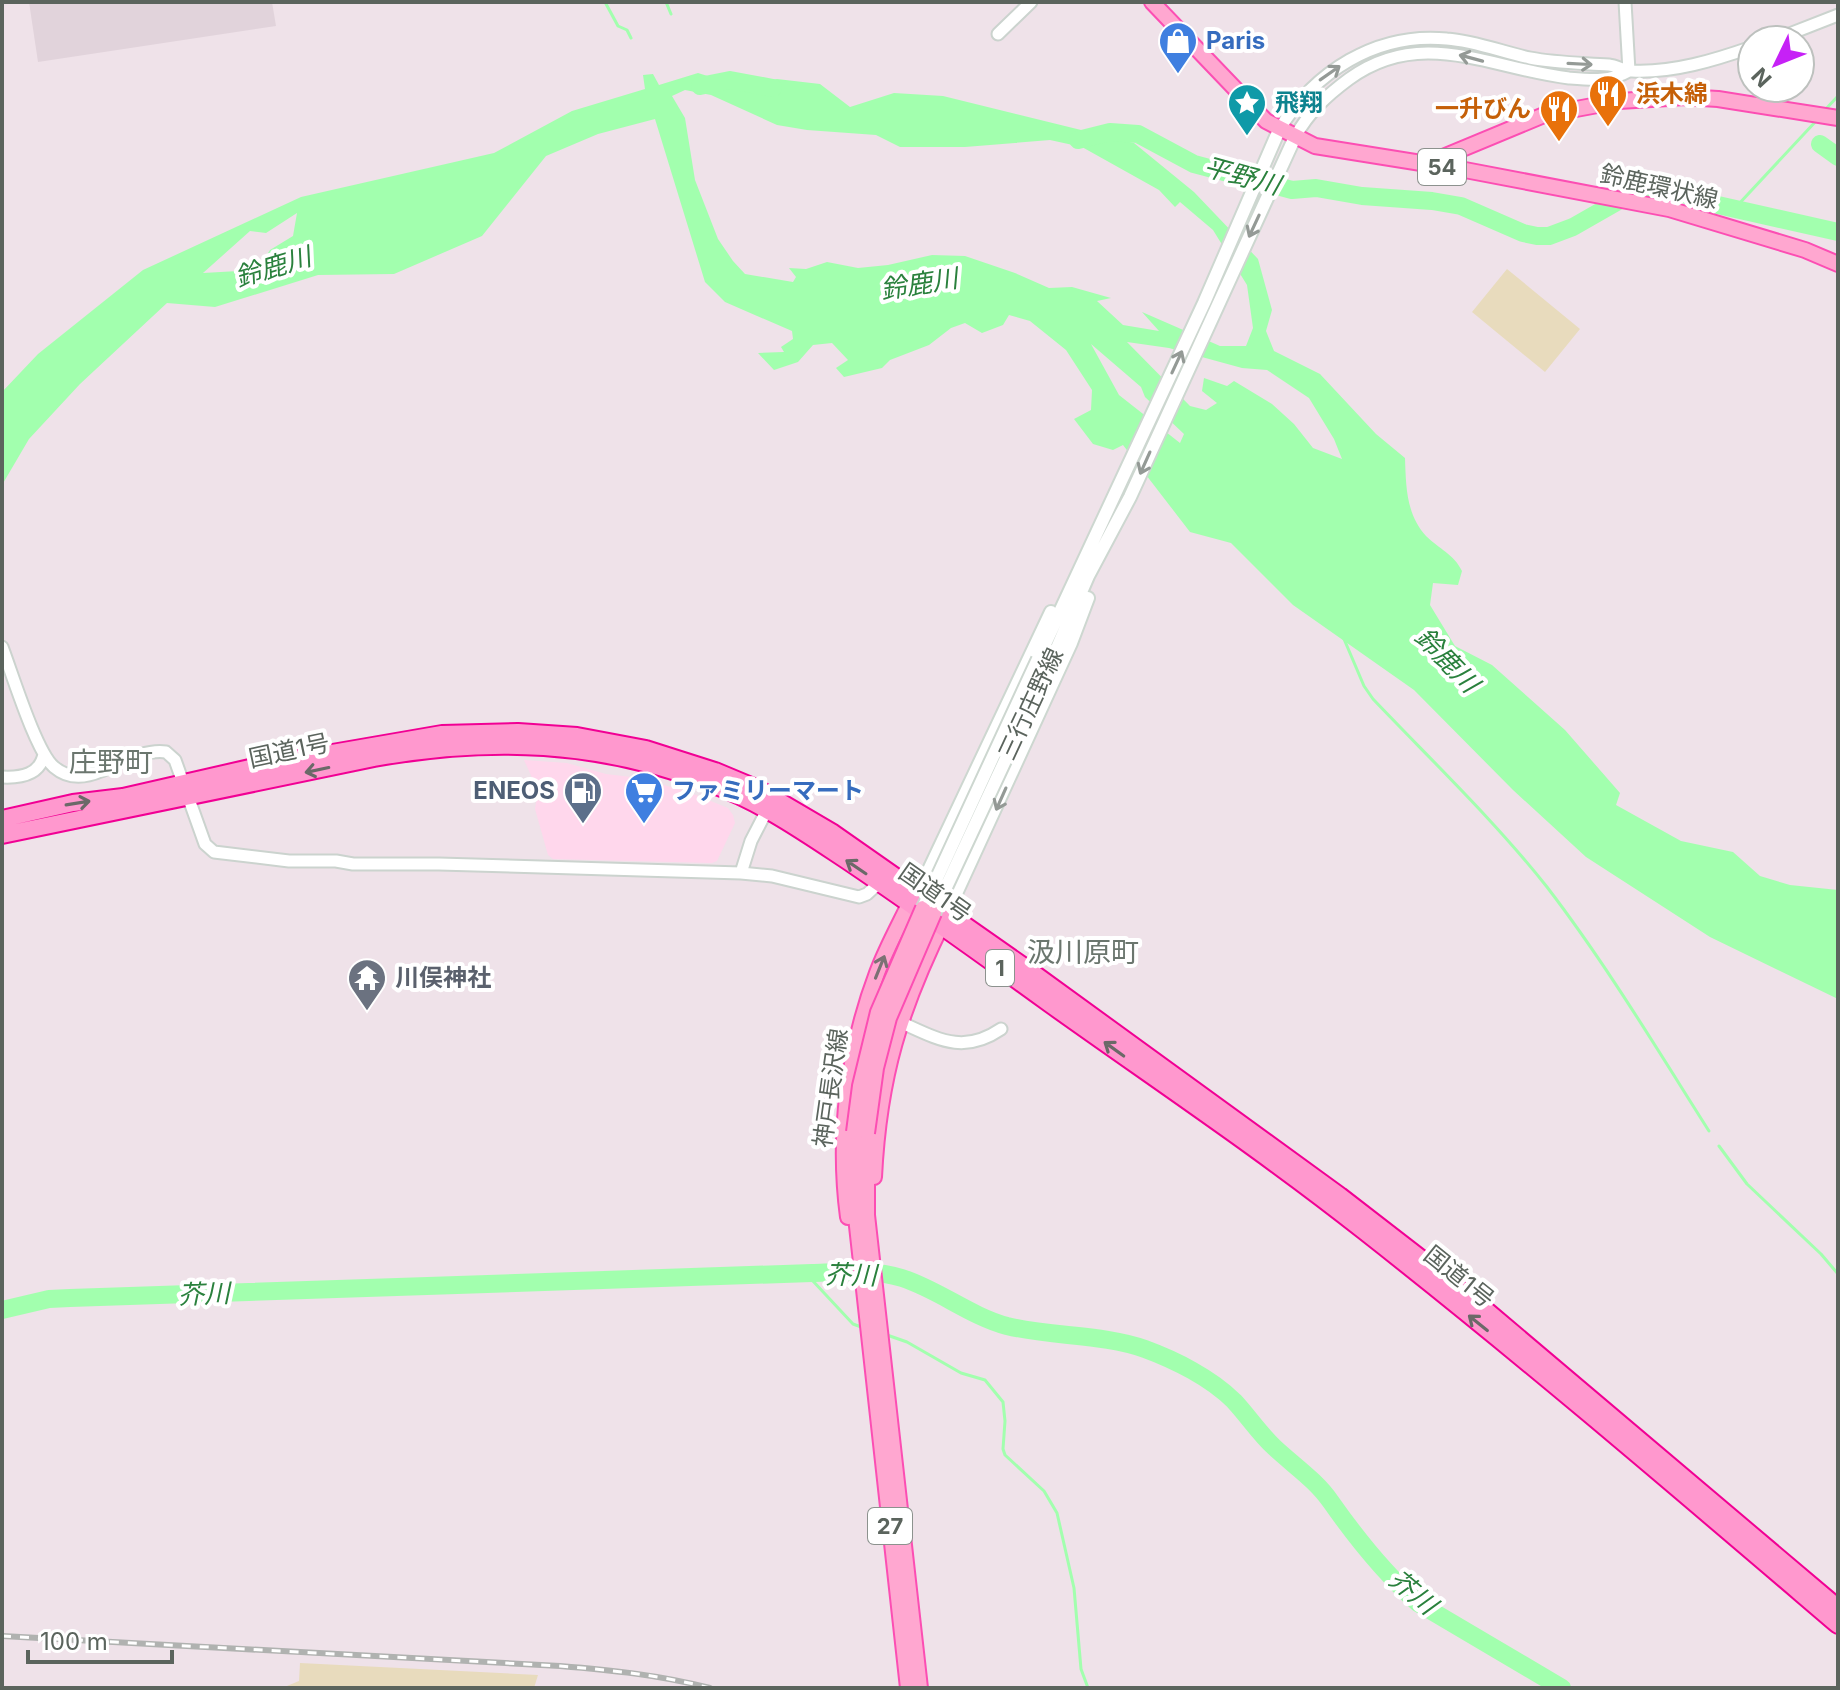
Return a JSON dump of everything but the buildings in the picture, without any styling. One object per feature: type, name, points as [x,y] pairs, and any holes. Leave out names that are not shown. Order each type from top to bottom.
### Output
[{"type":"highway","name":"国道1号","points":[[2,835],[187,790],[263,765],[442,734],[533,732],[607,740],[671,756],[758,789],[833,833],[928,910],[1363,1230],[1838,1625]]},
{"type":"highway","name":"国道1号","points":[[2,819],[73,803],[187,790],[412,751],[508,744],[575,749],[640,762],[717,786],[767,810],[879,883],[928,910],[1340,1196],[1447,1278],[1838,1608]]},
{"type":"main road","name":"鈴鹿環状線","points":[[1152,2],[1266,121],[1315,146],[1465,170],[1669,209],[1805,250],[1838,264]]},
{"type":"main road","name":"54","points":[[1426,165],[1544,115],[1619,101],[1685,97],[1834,117]]},
{"type":"main road","name":"三行庄野線","points":[[928,910],[928,872],[1047,620],[1095,533],[1184,346],[1279,130]]},
{"type":"main road","name":"三行庄野線","points":[[1045,661],[1093,575],[1295,137]]},
{"type":"main road","name":"54","points":[[1465,170],[1468,157],[1479,144]]},
{"type":"main road","name":"三行庄野線","points":[[928,910],[1045,661],[1095,533]]},
{"type":"main road","name":"三行庄野線","points":[[928,910],[1065,657],[1093,575]]},
{"type":"main road","name":"神戸長沢線","points":[[878,1363],[870,1347],[853,1164],[860,1132],[923,962],[928,910]]},
{"type":"main road","name":"神戸長沢線","points":[[916,1687],[861,1246],[876,1217],[874,1189],[848,1088],[877,972],[928,910]]},
{"type":"main road","name":"神戸長沢線","points":[[860,1132],[863,1074],[878,1012],[928,910]]},
{"type":"street","points":[[998,34],[1031,2]]},
{"type":"street","points":[[1625,2],[1629,71]]},
{"type":"street","points":[[1815,24],[1838,15]]},
{"type":"street","points":[[1279,130],[1293,106],[1328,73],[1384,44],[1448,39],[1530,58],[1560,63],[1612,65],[1629,71]]},
{"type":"street","points":[[1295,137],[1307,115],[1334,91],[1368,68],[1404,54],[1450,53],[1493,65],[1585,80],[1616,79],[1629,71],[1695,63],[1736,51]]},
{"type":"street","points":[[2,647],[44,754],[56,769],[76,777],[94,774],[148,753],[166,752],[175,760],[208,849],[225,855],[353,864],[741,873],[772,876],[854,897],[867,894],[879,883]]},
{"type":"street","points":[[2,777],[30,774],[42,764],[44,754]]},
{"type":"street","points":[[741,873],[751,841],[767,810]]},
{"type":"street","points":[[900,1022],[935,1038],[962,1043],[983,1040],[1001,1029]]},
{"type":"shaded area","points":[[29,2],[272,2],[276,26],[38,62]]},
{"type":"shaded area","points":[[1507,269],[1580,329],[1545,372],[1472,312]]},
{"type":"shaded area","points":[[524,760],[567,763],[606,774],[640,778],[691,793],[728,808],[735,823],[717,861],[712,863],[553,859],[548,855],[535,809],[538,791]]},
{"type":"shaded area","points":[[300,1663],[538,1675],[534,1688],[282,1688],[299,1681]]},
{"type":"water","name":"鈴鹿川","points":[[698,73],[739,86],[777,79],[820,84],[850,107],[894,93],[943,96],[1134,143],[1194,192],[1258,259],[1272,310],[1266,331],[1274,351],[1320,374],[1376,434],[1405,458],[1408,499],[1414,518],[1426,536],[1451,556],[1462,571],[1458,585],[1433,583],[1430,605],[1455,646],[1492,665],[1565,730],[1620,793],[1616,805],[1681,841],[1733,852],[1760,876],[1790,885],[1838,890],[1838,999],[1710,937],[1586,857],[1513,790],[1414,690],[1293,605],[1231,543],[1190,532],[1123,445],[1113,450],[1093,444],[1074,419],[1091,410],[1092,390],[1066,350],[1030,321],[1009,315],[1003,325],[982,333],[965,323],[951,328],[929,345],[890,360],[882,368],[844,377],[836,368],[848,360],[832,343],[813,345],[798,362],[774,370],[758,353],[784,352],[781,347],[793,339],[792,331],[725,302],[705,282],[655,119],[598,134],[546,156],[482,236],[394,274],[318,275],[215,307],[167,303],[80,384],[29,439],[2,485],[2,392],[38,354],[143,270],[301,197],[494,153],[572,111],[645,89],[643,75],[653,74],[659,85]],"holes":[[[685,90],[711,95],[777,125],[876,135],[900,147],[965,147],[1050,140],[1082,147],[1159,190],[1175,207],[1180,202],[1213,230],[1247,285],[1253,328],[1246,346],[1220,346],[1142,312],[1159,331],[1123,325],[1097,301],[1111,298],[1072,287],[1049,288],[965,256],[932,255],[858,268],[827,262],[806,269],[789,268],[796,277],[793,282],[745,274],[718,239],[695,180],[685,118],[672,96]],[[297,213],[293,236],[270,250],[257,270],[203,273],[250,231],[266,233]],[[1127,342],[1169,348],[1242,368],[1267,370],[1309,398],[1334,439],[1342,459],[1313,448],[1294,424],[1272,404],[1234,381],[1227,386],[1204,378],[1202,391],[1217,403],[1206,410],[1190,406]],[[1091,344],[1141,387],[1145,397],[1184,434],[1180,443],[1119,395]]]},
{"type":"waterway","points":[[605,2],[618,26],[627,30],[631,38]]},
{"type":"waterway","points":[[666,2],[671,14]]},
{"type":"waterway","name":"平野川","points":[[700,86],[730,80],[773,88]]},
{"type":"waterway","points":[[1824,111],[1838,96]]},
{"type":"waterway","points":[[1736,207],[1817,120]]},
{"type":"waterway","name":"平野川","points":[[1078,140],[1110,132],[1138,134],[1194,164],[1292,190],[1316,188],[1461,206],[1537,236],[1549,236],[1573,227],[1636,191],[1652,186],[1709,203],[1838,232]]},
{"type":"waterway","points":[[1820,144],[1838,157]]},
{"type":"waterway","points":[[1344,639],[1364,686],[1373,699],[1506,838],[1569,916],[1709,1131]]},
{"type":"waterway","points":[[1719,1146],[1747,1184],[1838,1274]]},
{"type":"waterway","name":"芥川","points":[[2,1310],[49,1299],[70,1298],[846,1272],[891,1275],[916,1283],[993,1322],[1024,1330],[1129,1344],[1204,1377],[1234,1401],[1269,1442],[1325,1494],[1372,1555],[1418,1603],[1562,1688]]},
{"type":"waterway","points":[[812,1273],[812,1280],[853,1324],[864,1328]]},
{"type":"waterway","points":[[887,1335],[907,1342],[961,1373],[985,1380],[1003,1402],[1005,1455],[1044,1491],[1057,1513],[1074,1588],[1081,1669],[1088,1688]]},
{"type":"railway","points":[[2,1636],[560,1666],[635,1674],[710,1688]]},
{"type":"place","name":"Paris","points":[[1178,75]]},
{"type":"place","name":"浜木綿","points":[[1608,128]]},
{"type":"place","name":"飛翔","points":[[1247,137]]},
{"type":"place","name":"一升びん","points":[[1559,143]]},
{"type":"place","name":"ENEOS","points":[[583,825]]},
{"type":"place","name":"ファミリーマート","points":[[644,825]]},
{"type":"place","name":"川俣神社","points":[[367,1012]]},
{"type":"district","name":"庄野町","points":[[111,762]]},
{"type":"district","name":"汲川原町","points":[[1083,952]]}]
